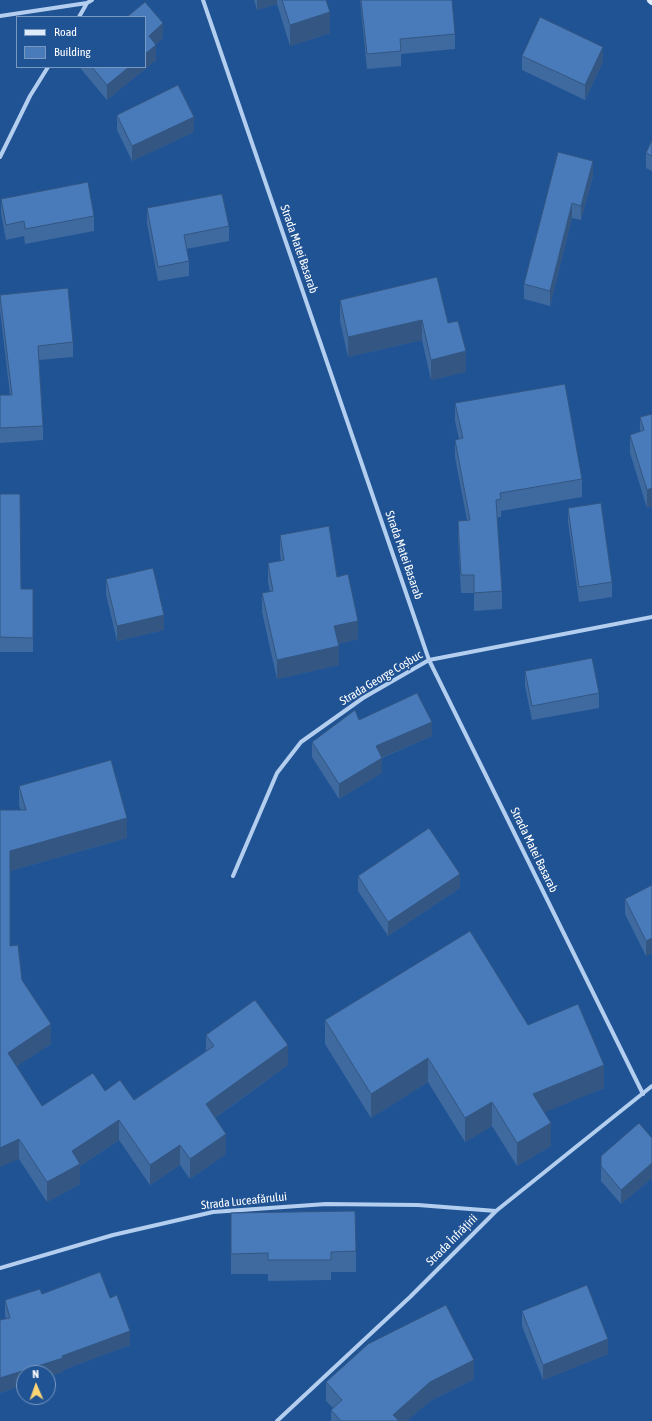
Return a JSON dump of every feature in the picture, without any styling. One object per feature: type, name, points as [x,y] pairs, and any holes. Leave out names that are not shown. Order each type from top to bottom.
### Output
[{"type":"street","points":[[0,16],[87,3],[92,0]]},
{"type":"street","name":"Strada Matei Basarab","points":[[203,0],[429,660],[643,1094]]},
{"type":"street","points":[[79,16],[87,3]]},
{"type":"street","points":[[0,157],[30,96],[47,68]]},
{"type":"street","name":"Strada George Coșbuc","points":[[234,876],[277,773],[301,742],[363,698],[429,660],[652,617]]},
{"type":"street","name":"Strada Înfrățirii","points":[[278,1421],[410,1297],[496,1211],[652,1086]]},
{"type":"street","name":"Strada Luceafărului","points":[[0,1268],[113,1235],[213,1212],[326,1204],[418,1205],[496,1211]]},
{"type":"building","points":[[282,0],[326,0],[330,12],[290,25]]},
{"type":"building","points":[[361,0],[452,0],[455,34],[400,39],[401,51],[367,54]]},
{"type":"building","points":[[145,2],[163,23],[149,36],[156,45],[146,53],[146,16],[128,16]]},
{"type":"building","points":[[540,17],[603,47],[585,85],[522,56]]},
{"type":"building","points":[[93,68],[128,68],[107,85]]},
{"type":"building","points":[[178,85],[194,117],[132,146],[117,115]]},
{"type":"building","points":[[652,140],[652,156],[646,153]]},
{"type":"building","points":[[558,152],[593,161],[581,206],[572,203],[550,291],[524,284]]},
{"type":"building","points":[[88,182],[94,216],[25,229],[24,221],[6,225],[1,199]]},
{"type":"building","points":[[222,194],[229,226],[184,235],[189,261],[158,267],[147,208]]},
{"type":"building","points":[[437,277],[448,323],[458,321],[466,351],[431,360],[422,320],[348,337],[340,300]]},
{"type":"building","points":[[68,288],[73,342],[38,346],[43,426],[0,428],[0,395],[12,395],[0,295]]},
{"type":"building","points":[[565,384],[582,479],[500,493],[501,499],[496,500],[502,591],[474,593],[474,575],[461,575],[458,521],[470,520],[455,440],[463,438],[455,403]]},
{"type":"building","points":[[652,414],[652,488],[647,490],[630,435],[644,430],[640,417]]},
{"type":"building","points":[[0,494],[20,494],[21,589],[33,589],[33,638],[0,637]]},
{"type":"building","points":[[601,503],[612,582],[579,587],[568,508]]},
{"type":"building","points":[[329,526],[337,577],[348,574],[358,621],[334,626],[339,646],[277,660],[262,593],[273,591],[268,563],[284,560],[280,535]]},
{"type":"building","points":[[153,568],[164,615],[117,626],[106,579]]},
{"type":"building","points":[[592,658],[599,693],[532,706],[525,671]]},
{"type":"building","points":[[417,693],[432,722],[376,746],[382,758],[339,784],[312,742],[355,710],[359,720]]},
{"type":"building","points":[[111,760],[127,818],[10,851],[10,946],[18,945],[22,980],[51,1024],[8,1053],[42,1106],[93,1073],[105,1091],[120,1080],[134,1100],[214,1046],[206,1035],[255,1000],[288,1045],[206,1104],[226,1134],[190,1159],[180,1145],[150,1165],[119,1120],[72,1151],[80,1164],[47,1182],[19,1139],[0,1148],[0,810],[26,810],[19,786]]},
{"type":"building","points":[[429,828],[460,874],[388,922],[358,876]]},
{"type":"building","points":[[652,885],[652,938],[646,941],[625,899]]},
{"type":"building","points":[[470,931],[528,1025],[578,1004],[604,1065],[533,1094],[551,1123],[517,1143],[492,1102],[465,1118],[428,1058],[371,1094],[325,1020]]},
{"type":"building","points":[[639,1123],[652,1138],[652,1163],[621,1190],[601,1166],[601,1156]]},
{"type":"building","points":[[355,1211],[356,1251],[331,1252],[331,1260],[268,1260],[268,1253],[231,1254],[231,1213]]},
{"type":"building","points":[[100,1272],[110,1298],[117,1295],[130,1331],[62,1356],[63,1358],[41,1365],[16,1365],[16,1373],[0,1378],[0,1320],[10,1318],[5,1300],[40,1289],[42,1294]]},
{"type":"building","points":[[587,1285],[608,1339],[543,1365],[522,1311]]},
{"type":"building","points":[[446,1305],[474,1360],[430,1382],[393,1415],[399,1421],[341,1421],[331,1410],[342,1400],[326,1382],[368,1344]]}]
